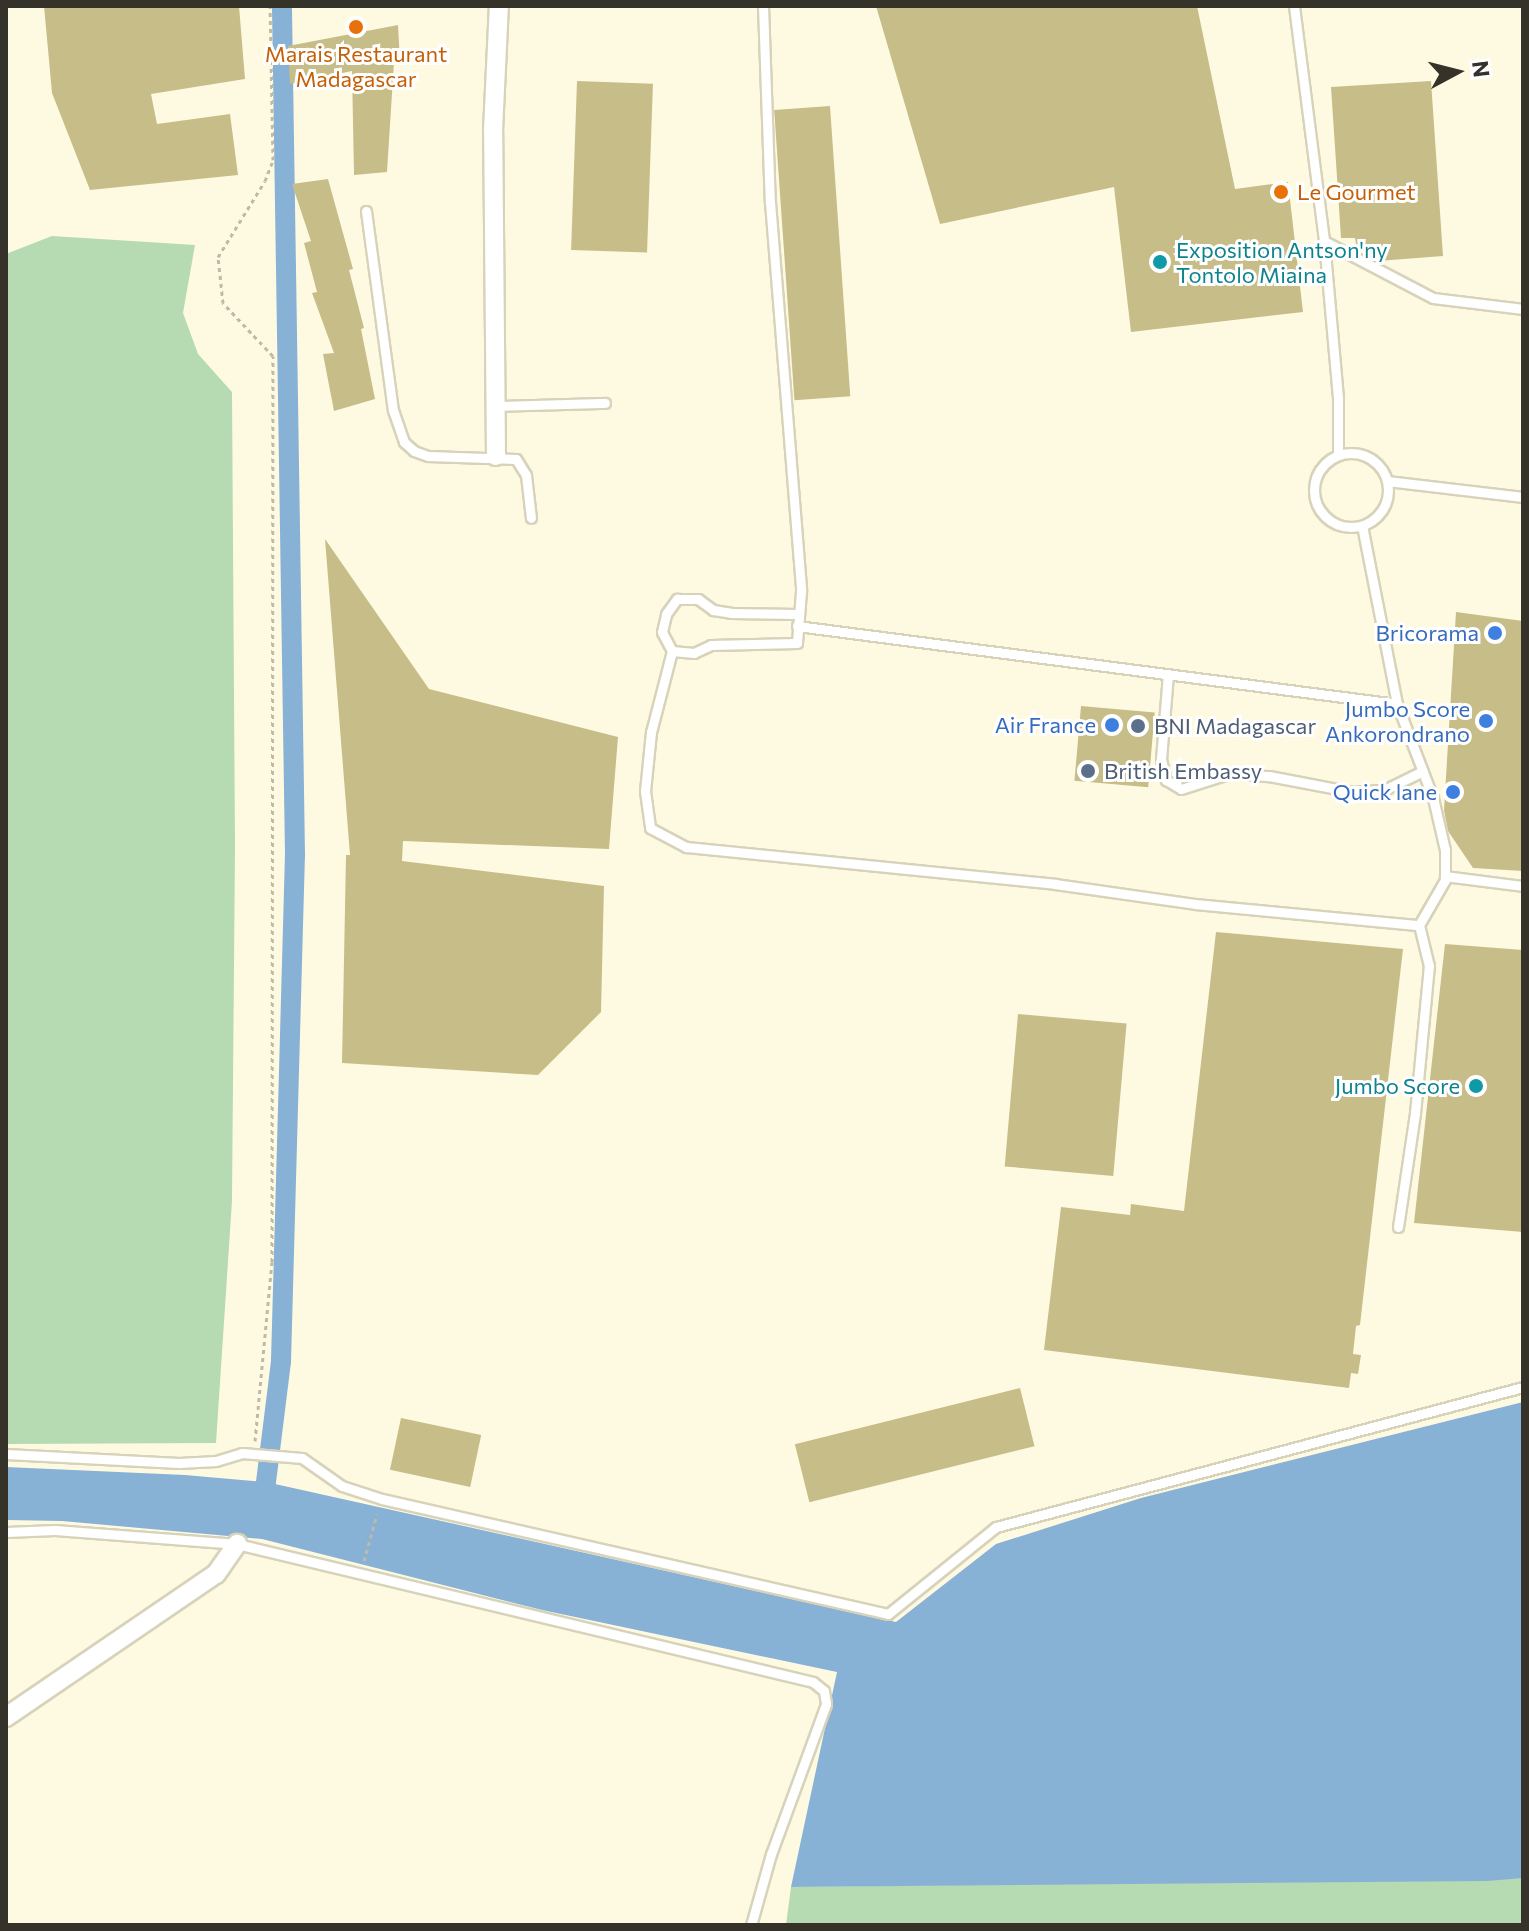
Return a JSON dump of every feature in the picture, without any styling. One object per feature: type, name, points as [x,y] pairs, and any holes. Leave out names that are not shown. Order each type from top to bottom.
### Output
[{"type":"street","points":[[496,456],[493,131],[499,6]]},
{"type":"street","points":[[6,1717],[216,1574],[237,1544]]},
{"type":"lane","points":[[672,651],[694,653],[711,645],[797,643],[801,591],[770,202],[763,6]]},
{"type":"lane","points":[[1294,6],[1324,241],[1338,398],[1338,455]]},
{"type":"lane","points":[[366,211],[393,410],[404,442],[414,451],[428,456],[510,456],[522,465],[531,518]]},
{"type":"lane","points":[[1324,241],[1433,298],[1523,309]]},
{"type":"lane","points":[[496,406],[605,403]]},
{"type":"lane","points":[[1353,453],[1368,457],[1380,467],[1387,481],[1385,503],[1372,521],[1362,526],[1341,526],[1331,522],[1318,507],[1314,487],[1316,476],[1321,467],[1338,455],[1353,453]]},
{"type":"lane","points":[[1387,481],[1523,497]]},
{"type":"lane","points":[[1362,526],[1397,704],[1423,771],[1445,850],[1445,876],[1419,925],[1429,966],[1415,1113],[1398,1227]]},
{"type":"lane","points":[[797,614],[731,613],[713,610],[698,599],[677,599],[666,614],[662,632],[672,651],[651,732],[645,791],[650,828],[686,847],[1055,884],[1195,904],[1419,925]]},
{"type":"lane","points":[[797,626],[1397,704]]},
{"type":"lane","points":[[1168,674],[1161,759],[1166,780],[1181,789],[1231,773],[1269,776],[1353,792],[1384,790],[1423,771]]},
{"type":"lane","points":[[1445,876],[1523,886]]},
{"type":"lane","points":[[6,1454],[179,1463],[258,1453],[302,1458],[342,1486],[382,1499],[888,1614],[996,1527],[1523,1387]]},
{"type":"lane","points":[[6,1532],[55,1530],[237,1544],[813,1682],[824,1691],[826,1704],[771,1854],[751,1925]]},
{"type":"path","points":[[258,1453],[272,1262],[273,356],[223,303],[218,257],[265,181],[273,160],[270,6]]},
{"type":"path","points":[[362,1568],[380,1505]]},
{"type":"green space","points":[[52,236],[195,245],[183,313],[198,354],[232,392],[235,847],[232,1201],[216,1443],[6,1444],[6,254]]},
{"type":"green space","points":[[1523,1878],[1523,1925],[786,1925],[791,1887]]},
{"type":"water","points":[[1523,1402],[1523,1878],[1487,1881],[791,1887],[837,1672],[542,1610],[262,1539],[62,1521],[6,1520],[6,1467],[266,1482],[896,1622],[996,1544],[1141,1498]]},
{"type":"building","points":[[44,6],[239,6],[245,79],[151,94],[157,124],[230,114],[238,175],[90,190],[52,93]]},
{"type":"building","points":[[876,6],[1197,6],[1235,189],[1288,182],[1303,312],[1131,332],[1114,187],[940,224]]},
{"type":"building","points":[[398,25],[400,61],[394,62],[387,172],[354,175],[352,71],[290,84],[288,46]]},
{"type":"building","points":[[577,81],[653,84],[647,253],[571,250]]},
{"type":"building","points":[[1431,81],[1443,256],[1378,261],[1376,249],[1357,250],[1355,238],[1341,238],[1331,87]]},
{"type":"building","points":[[830,106],[850,396],[794,400],[774,110]]},
{"type":"building","points":[[328,179],[353,269],[349,270],[364,328],[361,329],[375,399],[334,411],[323,354],[334,353],[312,293],[317,292],[304,243],[311,241],[292,184]]},
{"type":"building","points":[[325,539],[429,689],[618,737],[609,849],[403,841],[402,861],[604,886],[601,1012],[538,1075],[342,1063],[346,855],[350,855]]},
{"type":"building","name":"Jumbo Score Ankorondrano","points":[[1456,612],[1523,621],[1523,871],[1473,868],[1448,831],[1444,810]]},
{"type":"building","points":[[1081,706],[1155,712],[1148,787],[1074,781]]},
{"type":"building","points":[[1216,932],[1403,949],[1360,1325],[1356,1326],[1353,1354],[1361,1355],[1358,1374],[1351,1373],[1349,1388],[1044,1350],[1061,1207],[1130,1215],[1131,1204],[1184,1211]]},
{"type":"building","name":"Jumbo Score","points":[[1445,944],[1523,950],[1523,1232],[1414,1223]]},
{"type":"building","points":[[1018,1014],[1127,1023],[1113,1176],[1005,1166]]},
{"type":"building","points":[[1020,1388],[1035,1446],[809,1502],[795,1444]]},
{"type":"building","points":[[401,1418],[481,1435],[470,1487],[390,1470]]},
{"type":"waterway","points":[[266,1482],[281,1361],[295,855],[282,6]]},
{"type":"place","name":"Marais Restaurant Madagascar","points":[[356,27]]},
{"type":"place","name":"Le Gourmet","points":[[1281,192]]},
{"type":"place","name":"Exposition Antson'ny Tontolo Miaina","points":[[1160,262]]},
{"type":"place","name":"Bricorama","points":[[1495,633]]},
{"type":"place","name":"Jumbo Score Ankorondrano","points":[[1486,721]]},
{"type":"place","name":"Air France","points":[[1112,725]]},
{"type":"place","name":"BNI Madagascar","points":[[1138,726]]},
{"type":"place","name":"British Embassy","points":[[1088,771]]},
{"type":"place","name":"Quick lane","points":[[1453,792]]},
{"type":"place","name":"Jumbo Score","points":[[1476,1086]]}]
